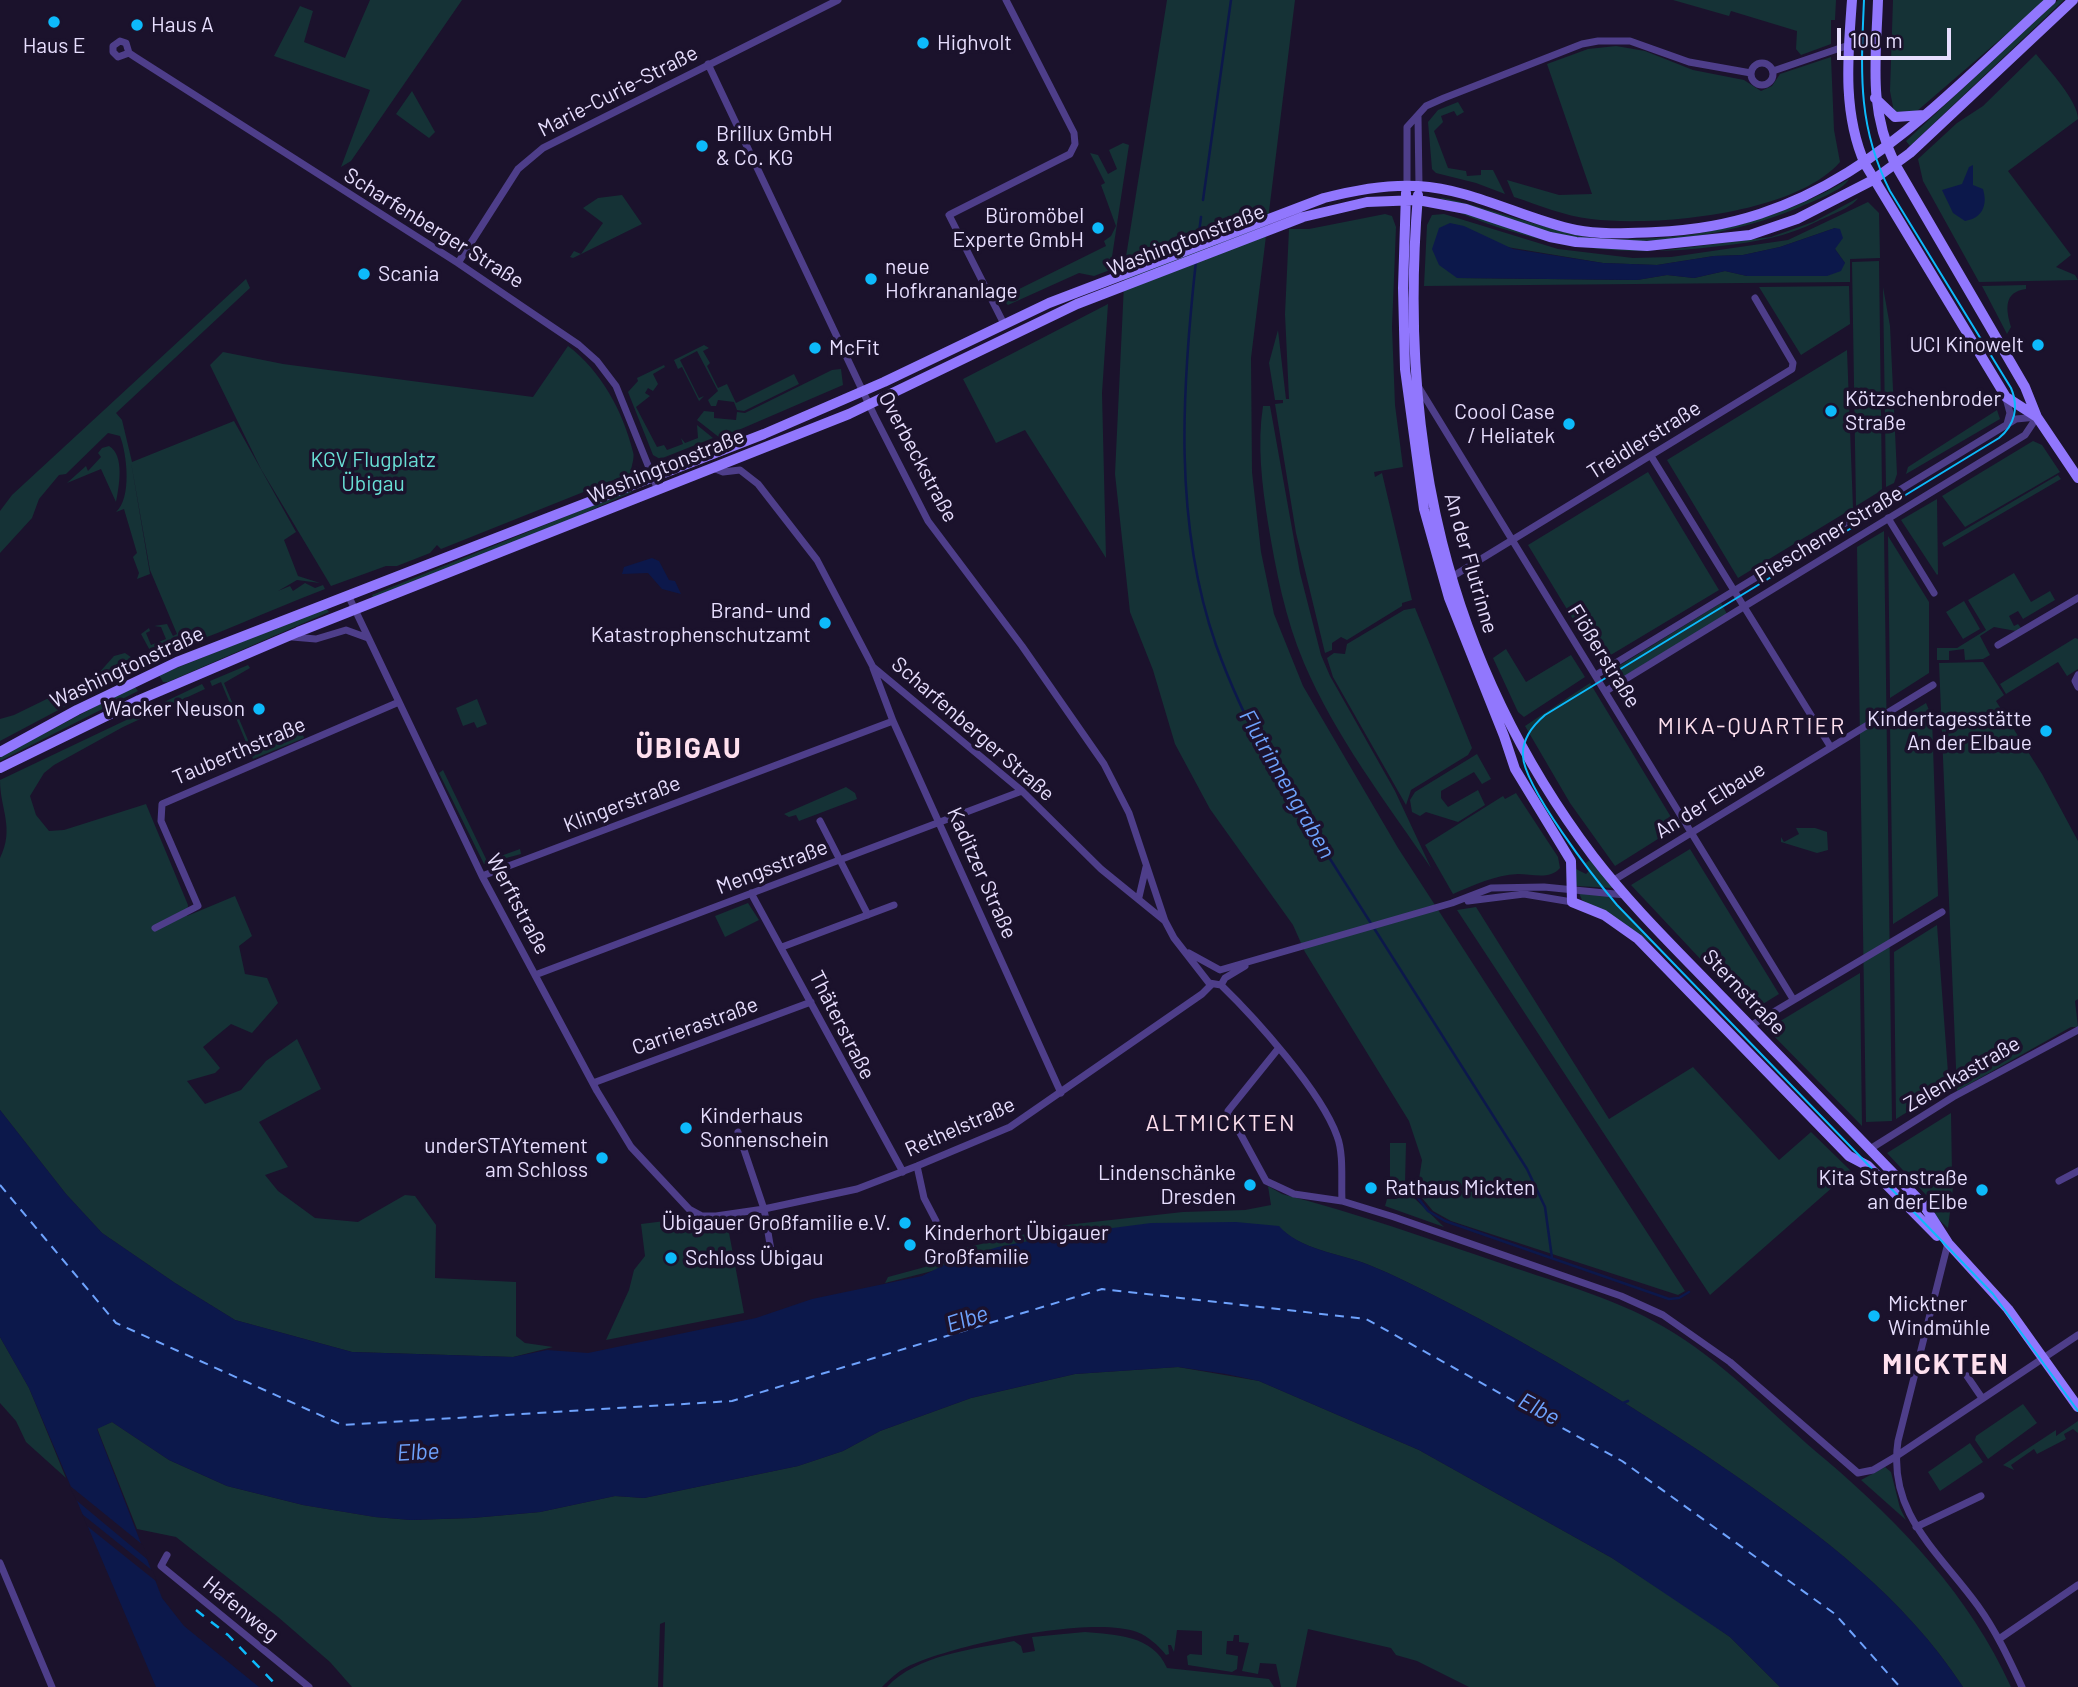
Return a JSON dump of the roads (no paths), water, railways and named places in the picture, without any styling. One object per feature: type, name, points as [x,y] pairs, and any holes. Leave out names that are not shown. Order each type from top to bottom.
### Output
[{"type":"main road","points":[[1852,0],[1849,45],[1850,111],[1858,148],[1865,164],[2006,397],[2037,417]]},
{"type":"main road","points":[[1878,0],[1875,98],[1881,133],[1887,148],[2025,387],[2037,417],[2078,478]]},
{"type":"main road","name":"Washingtonstraße","points":[[0,752],[77,710],[177,662],[653,477],[863,392],[1004,324],[1352,191],[1419,186],[1459,193],[1576,230],[1622,233],[1707,228],[1765,214],[1821,190],[1887,148],[2051,0]]},
{"type":"main road","name":"Washingtonstraße","points":[[1280,219],[1356,204],[1412,200],[1448,204],[1518,229],[1576,242],[1665,245],[1750,235],[1797,219],[1873,180],[1895,164],[2073,0]]},
{"type":"main road","points":[[1875,98],[1895,117],[1924,115]]},
{"type":"main road","points":[[1407,186],[1412,200]]},
{"type":"main road","points":[[1412,200],[1419,186]]},
{"type":"main road","name":"An der Flutrinne","points":[[1412,200],[1403,288],[1405,369],[1424,509],[1466,645],[1504,736],[1514,769],[1569,855],[1572,902]]},
{"type":"main road","name":"An der Flutrinne","points":[[1412,200],[1415,382],[1433,510],[1447,579],[1514,731],[1567,819],[1626,895]]},
{"type":"main road","name":"Washingtonstraße","points":[[5,765],[151,695],[355,609],[870,405],[1111,284]]},
{"type":"main road","name":"Sternstraße","points":[[1626,895],[1923,1204],[1948,1243],[2008,1308],[2078,1407]]},
{"type":"main road","name":"Sternstraße","points":[[1572,902],[1604,915],[1638,939],[1849,1156],[1868,1166],[1932,1232],[1948,1243]]},
{"type":"main road","points":[[1735,1039],[1750,1026]]},
{"type":"street","name":"Marie-Curie-Straße","points":[[458,263],[518,169],[557,139],[838,0]]},
{"type":"street","points":[[1004,324],[949,215],[1070,154],[1075,144],[1074,133],[1006,0]]},
{"type":"street","points":[[1407,186],[1407,127],[1426,106],[1583,44],[1630,41],[1689,62],[1751,73]]},
{"type":"street","points":[[1773,71],[1849,45]]},
{"type":"street","name":"Scharfenberger Straße","points":[[128,53],[517,301],[597,361],[616,386],[658,489]]},
{"type":"street","points":[[1762,63],[1773,71],[1771,80],[1763,85],[1754,82],[1751,73],[1754,67],[1762,63]]},
{"type":"street","name":"Overbeckstraße","points":[[708,64],[863,392],[928,521],[1022,646],[1104,764],[1129,813],[1166,921]]},
{"type":"street","points":[[1418,116],[1419,186]]},
{"type":"street","name":"Treidlerstraße","points":[[1447,579],[1793,369],[1793,363],[1755,298]]},
{"type":"street","name":"Flößerstraße","points":[[1405,369],[1606,691],[1793,999]]},
{"type":"street","points":[[2006,397],[2010,413],[2007,424]]},
{"type":"street","name":"Pieschener Straße","points":[[1596,675],[2007,424],[2018,418],[2037,417]]},
{"type":"street","name":"Pieschener Straße","points":[[1606,691],[2025,435],[2037,417]]},
{"type":"street","points":[[748,454],[745,463],[748,475]]},
{"type":"street","points":[[1651,456],[1830,746]]},
{"type":"street","points":[[713,468],[723,472],[740,470],[748,475]]},
{"type":"street","name":"Scharfenberger Straße","points":[[748,475],[817,560],[873,667],[1022,791],[1101,869],[1166,921],[1182,949],[1209,981]]},
{"type":"street","points":[[1888,518],[1934,593]]},
{"type":"street","name":"Werftstraße","points":[[348,595],[482,876],[593,1083],[631,1147],[689,1209]]},
{"type":"street","points":[[1998,645],[2078,598]]},
{"type":"street","name":"Washingtonstraße","points":[[291,636],[316,639],[346,630],[369,638]]},
{"type":"street","name":"Kaditzer Straße","points":[[873,667],[893,721],[1061,1093]]},
{"type":"street","points":[[2078,675],[2075,681],[2078,687]]},
{"type":"street","name":"An der Elbaue","points":[[1614,880],[1933,685]]},
{"type":"street","name":"Tauberthstraße","points":[[155,928],[198,906],[161,821],[162,804],[399,702]]},
{"type":"street","name":"Klingerstraße","points":[[482,876],[893,721]]},
{"type":"street","name":"Mengsstraße","points":[[535,975],[1022,791]]},
{"type":"street","points":[[820,821],[868,915]]},
{"type":"street","points":[[1139,897],[1146,864]]},
{"type":"street","name":"Sternstraße","points":[[1217,969],[1455,902],[1491,888],[1514,886],[1572,889],[1626,895]]},
{"type":"street","name":"Thäterstraße","points":[[751,893],[903,1172]]},
{"type":"street","name":"Sternstraße","points":[[1455,902],[1524,894],[1572,902]]},
{"type":"street","points":[[782,947],[894,905]]},
{"type":"street","points":[[1750,1026],[1942,912]]},
{"type":"street","name":"Scharfenberger Straße","points":[[1182,949],[1217,969]]},
{"type":"street","name":"Sternstraße","points":[[1223,981],[1254,960]]},
{"type":"street","points":[[1217,969],[1223,981],[1320,1104],[1338,1137],[1342,1201]]},
{"type":"street","name":"Rethelstraße","points":[[689,1209],[702,1216],[716,1216],[764,1209],[857,1189],[1010,1127],[1202,995],[1217,969]]},
{"type":"street","points":[[1209,981],[1223,981]]},
{"type":"street","name":"Carrierastraße","points":[[593,1083],[811,1002]]},
{"type":"street","name":"Zelenkastraße","points":[[1870,1149],[1952,1097],[2075,1030]]},
{"type":"street","points":[[1278,1048],[1228,1111],[1266,1181],[1294,1194],[1342,1201],[1621,1296],[1677,1324],[1730,1362],[1858,1473],[1873,1471],[2078,1335]]},
{"type":"street","points":[[738,1132],[764,1209],[771,1250]]},
{"type":"street","points":[[917,1166],[924,1198],[936,1221]]},
{"type":"street","points":[[2059,1181],[2078,1171]]},
{"type":"street","points":[[1948,1243],[1895,1457],[1904,1506],[1916,1527],[1978,1606],[1999,1639],[2022,1687]]},
{"type":"street","points":[[1967,1376],[1982,1398]]},
{"type":"street","points":[[1916,1527],[1981,1496]]},
{"type":"street","name":"Hafenweg","points":[[167,1555],[161,1566],[309,1687]]},
{"type":"street","points":[[0,1563],[52,1687]]},
{"type":"street","points":[[1999,1639],[2078,1585]]},
{"type":"water","points":[[1973,165],[1973,185],[1983,189],[1985,201],[1976,217],[1965,221],[1953,213],[1942,190],[1962,184],[1969,167]]},
{"type":"water","points":[[1450,223],[1464,226],[1513,249],[1603,263],[1657,265],[1714,256],[1743,255],[1780,247],[1835,228],[1840,229],[1843,238],[1835,249],[1845,263],[1841,271],[1827,276],[1747,276],[1725,271],[1694,278],[1667,275],[1637,280],[1457,278],[1439,265],[1432,249],[1439,228]]},
{"type":"water","points":[[652,558],[659,561],[669,580],[675,581],[681,594],[662,589],[648,573],[622,574],[624,567]]},
{"type":"water","name":"Elbe","points":[[0,1110],[66,1194],[102,1233],[235,1320],[352,1352],[513,1357],[547,1350],[588,1353],[756,1318],[812,1299],[922,1276],[952,1261],[998,1247],[1059,1235],[1151,1223],[1236,1222],[1279,1226],[1298,1241],[1378,1269],[1517,1339],[1701,1452],[1800,1522],[1860,1571],[1915,1625],[1963,1687],[1780,1687],[1730,1637],[1612,1558],[1419,1450],[1259,1381],[1178,1367],[1075,1374],[971,1398],[880,1431],[843,1451],[798,1466],[644,1498],[615,1496],[540,1512],[472,1518],[411,1520],[375,1517],[303,1505],[227,1486],[169,1460],[112,1422],[97,1429],[162,1598],[184,1626],[259,1687],[156,1687],[29,1388],[0,1337]]},
{"type":"waterway","name":"Flutrinnengraben","points":[[1203,200],[1231,0]]},
{"type":"waterway","name":"Flutrinnengraben","points":[[1198,241],[1201,217]]},
{"type":"waterway","name":"Flutrinnengraben","points":[[1196,261],[1185,406],[1187,503],[1202,598],[1216,645],[1241,707],[1271,766],[1527,1169],[1545,1207],[1552,1258]]},
{"type":"waterway","name":"Flutrinnengraben","points":[[1415,1194],[1428,1211],[1445,1221],[1669,1299],[1679,1298],[1689,1292]]},
{"type":"waterway","points":[[1623,1403],[1628,1401]]},
{"type":"tram line","points":[[1864,0],[1863,98],[1866,121],[1879,167],[1890,191],[2011,388],[2015,402],[2012,421],[1999,438],[1545,715],[1529,733],[1523,756],[1526,770],[1547,810],[1617,905],[1993,1294],[2078,1411]]},
{"type":"railway","points":[[196,1610],[228,1635],[278,1687]]},
{"type":"place","name":"Haus E","points":[[54,22]]},
{"type":"place","name":"Haus A","points":[[137,25]]},
{"type":"place","name":"Highvolt","points":[[923,43]]},
{"type":"place","name":"Brillux GmbH & Co. KG","points":[[702,146]]},
{"type":"place","name":"Büromöbel Experte GmbH","points":[[1098,228]]},
{"type":"place","name":"Scania","points":[[364,274]]},
{"type":"place","name":"neue Hofkrananlage","points":[[871,279]]},
{"type":"place","name":"UCI Kinowelt","points":[[2038,345]]},
{"type":"place","name":"McFit","points":[[815,348]]},
{"type":"place","name":"Kötzschenbroder Straße","points":[[1831,411]]},
{"type":"place","name":"Coool Case / Heliatek","points":[[1569,424]]},
{"type":"place","name":"Brand- und Katastrophenschutzamt","points":[[825,623]]},
{"type":"place","name":"Wacker Neuson","points":[[259,709]]},
{"type":"place","name":"Kindertagesstätte An der Elbaue","points":[[2046,731]]},
{"type":"place","name":"Kinderhaus Sonnenschein","points":[[686,1128]]},
{"type":"place","name":"underSTAYtement am Schloss","points":[[602,1158]]},
{"type":"place","name":"Lindenschänke Dresden","points":[[1250,1185]]},
{"type":"place","name":"Rathaus Mickten","points":[[1371,1188]]},
{"type":"place","name":"Kita Sternstraße an der Elbe","points":[[1982,1190]]},
{"type":"place","name":"Übigauer Großfamilie e.V.","points":[[905,1223]]},
{"type":"place","name":"Kinderhort Übigauer Großfamilie","points":[[910,1245]]},
{"type":"place","name":"Schloss Übigau","points":[[671,1258]]},
{"type":"place","name":"Micktner Windmühle","points":[[1874,1316]]},
{"type":"district","name":"MIKA-QUARTIER","points":[[1752,726]]},
{"type":"district","name":"ÜBIGAU","points":[[689,749]]},
{"type":"district","name":"ALTMICKTEN","points":[[1221,1123]]},
{"type":"district","name":"MICKTEN","points":[[1946,1365]]},
{"type":"park label","name":"KGV Flugplatz Übigau","points":[[373,472]]}]
